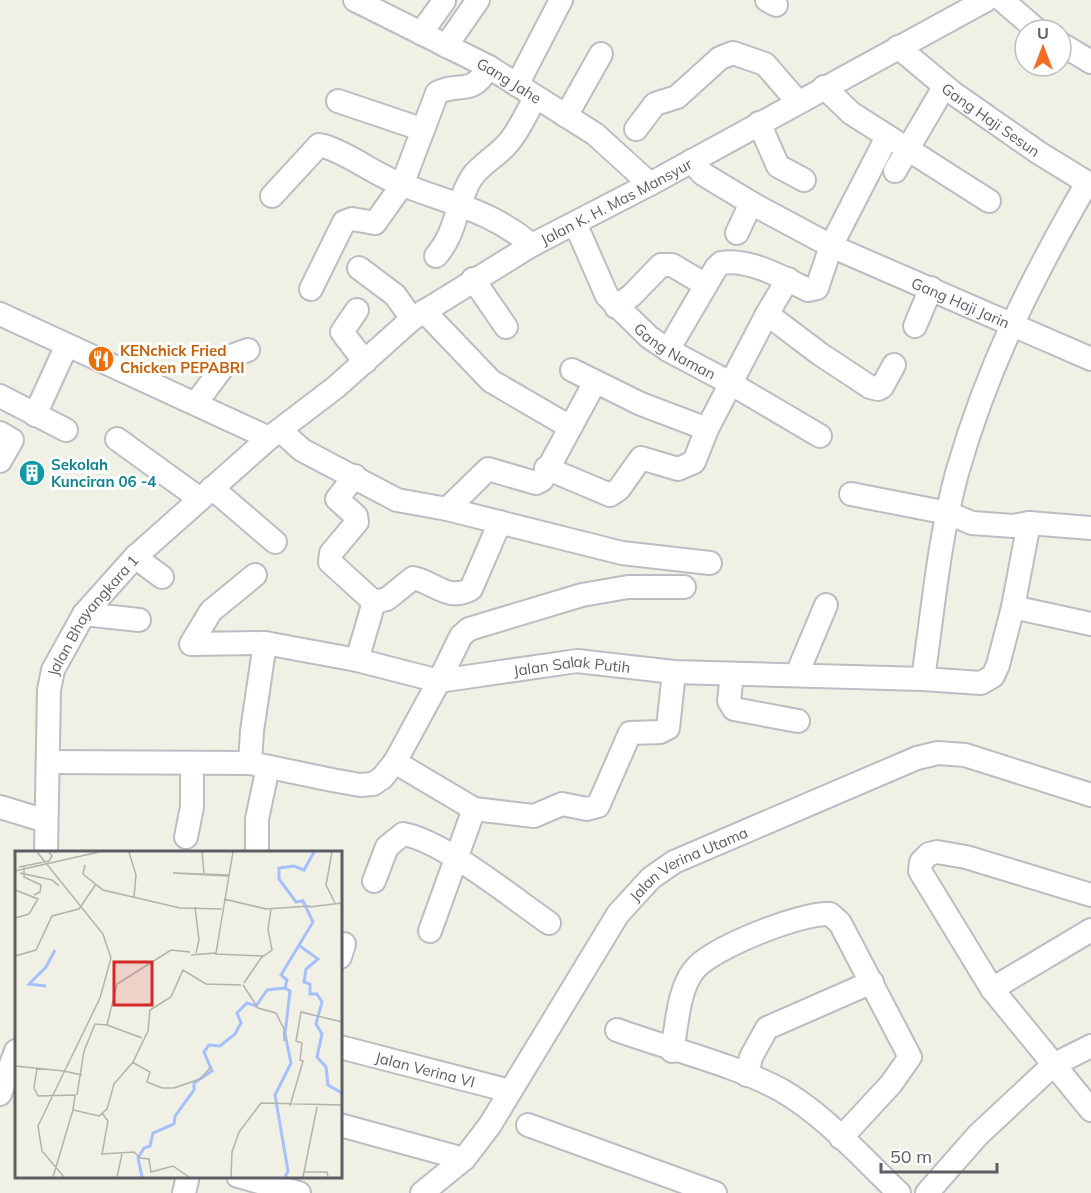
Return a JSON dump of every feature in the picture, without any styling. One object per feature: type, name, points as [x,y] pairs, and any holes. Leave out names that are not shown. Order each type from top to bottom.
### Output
[{"type":"street","name":"Gang Jahe","points":[[355,0],[489,67],[594,134],[650,184]]},
{"type":"street","points":[[421,33],[444,0],[472,8],[446,46]]},
{"type":"street","points":[[517,85],[561,0]]},
{"type":"street","name":"Jalan K. H. Mas Mansyur","points":[[275,435],[365,362],[418,315],[473,279],[986,0]]},
{"type":"street","points":[[1002,0],[1023,18]]},
{"type":"street","name":"Gang Haji Sesun","points":[[898,47],[944,87],[1089,184]]},
{"type":"street","points":[[1073,51],[1091,62]]},
{"type":"street","points":[[636,129],[655,104],[676,97],[720,58],[733,53],[765,64],[797,101]]},
{"type":"street","points":[[566,116],[601,54]]},
{"type":"street","points":[[310,289],[344,222],[352,219],[375,223],[402,185],[421,129],[437,93],[443,90],[471,87],[480,81],[489,67]]},
{"type":"street","points":[[824,87],[851,114],[989,201]]},
{"type":"street","points":[[895,171],[944,87]]},
{"type":"street","points":[[436,256],[447,244],[456,223],[460,203],[473,176],[510,141],[535,98]]},
{"type":"street","points":[[338,100],[421,129]]},
{"type":"street","points":[[759,123],[778,166],[804,180]]},
{"type":"street","points":[[668,350],[716,268],[729,261],[788,279],[808,290],[815,289],[831,246],[887,137]]},
{"type":"street","points":[[272,196],[320,145],[329,147],[402,185],[460,203],[501,222],[532,245]]},
{"type":"street","name":"Gang Haji Jarin","points":[[691,161],[704,174],[751,203],[831,246],[1011,322],[1091,359]]},
{"type":"street","points":[[923,679],[948,513],[986,380],[1011,322],[1089,184]]},
{"type":"street","points":[[737,233],[751,203]]},
{"type":"street","name":"Gang Naman","points":[[575,223],[607,296],[616,307],[668,350],[730,383],[820,436]]},
{"type":"street","points":[[616,307],[632,295],[662,265],[672,265],[706,285]]},
{"type":"street","points":[[359,268],[418,315],[491,381],[570,427]]},
{"type":"street","points":[[473,279],[506,327]]},
{"type":"street","points":[[546,468],[610,495],[619,489],[641,458],[678,469],[694,462],[707,429],[730,383],[788,279]]},
{"type":"street","points":[[915,327],[931,288]]},
{"type":"street","points":[[357,310],[342,332],[365,362]]},
{"type":"street","points":[[767,314],[833,364],[870,387],[878,389],[882,387],[894,365]]},
{"type":"street","points":[[1,319],[275,435],[397,500],[447,509],[622,553],[710,563]]},
{"type":"street","points":[[35,415],[66,347]]},
{"type":"street","points":[[196,403],[231,356],[248,350]]},
{"type":"street","points":[[572,370],[641,404],[707,429]]},
{"type":"street","points":[[447,509],[488,469],[536,483],[542,480],[546,468],[595,382]]},
{"type":"street","points":[[0,396],[66,430]]},
{"type":"street","points":[[0,434],[12,440],[0,461]]},
{"type":"street","name":"Jalan Bhayangkara 1","points":[[46,851],[49,690],[53,670],[84,614],[135,557],[275,435]]},
{"type":"street","points":[[117,440],[206,493],[275,542]]},
{"type":"street","points":[[355,476],[337,499],[356,516],[357,522],[332,553],[330,562],[374,602]]},
{"type":"street","points":[[851,494],[948,513],[972,524],[1013,526],[1029,523],[1091,528]]},
{"type":"street","points":[[374,602],[387,598],[413,578],[448,594],[461,594],[471,589],[500,522]]},
{"type":"street","name":"Jalan Salak Putih","points":[[439,681],[577,661],[674,672],[923,679],[974,684],[990,679],[998,665],[1013,607],[1029,523]]},
{"type":"street","points":[[135,557],[162,577]]},
{"type":"street","points":[[255,575],[211,611],[191,644],[265,643],[357,660],[439,681]]},
{"type":"street","points":[[48,762],[259,765],[360,785],[373,783],[382,778],[395,762],[439,681],[460,636],[470,629],[582,595],[628,587],[684,587]]},
{"type":"street","points":[[357,660],[374,602]]},
{"type":"street","points":[[797,674],[826,605]]},
{"type":"street","points":[[1013,607],[1091,624]]},
{"type":"street","points":[[84,614],[140,620]]},
{"type":"street","points":[[257,851],[259,765],[252,731],[265,643]]},
{"type":"street","points":[[395,762],[474,809],[534,816],[562,804],[587,809],[598,806],[630,733],[660,732],[668,728],[674,672]]},
{"type":"street","points":[[732,674],[729,701],[734,709],[798,722]]},
{"type":"street","name":"Jalan Verina Utama","points":[[422,1193],[464,1159],[510,1091],[618,914],[651,878],[674,862],[917,758],[938,753],[965,754],[1091,795]]},
{"type":"street","points":[[186,837],[192,807],[192,765]]},
{"type":"street","points":[[0,807],[46,821]]},
{"type":"street","points":[[430,931],[474,809]]},
{"type":"street","points":[[374,881],[387,847],[403,834],[414,836],[455,859],[549,924]]},
{"type":"street","points":[[1091,896],[966,857],[937,852],[926,856],[921,862],[920,871],[992,989],[1091,1110]]},
{"type":"street","points":[[672,1051],[685,984],[694,969],[724,949],[802,917],[830,914],[840,923],[910,1057],[891,1084],[841,1138]]},
{"type":"street","points":[[992,989],[1091,930]]},
{"type":"street","points":[[747,1075],[751,1057],[767,1028],[872,982]]},
{"type":"street","points":[[617,1030],[672,1051],[747,1075],[782,1091],[841,1138],[899,1193]]},
{"type":"street","points":[[927,1193],[978,1135],[1053,1065],[1091,1046]]},
{"type":"street","name":"Jalan Verina VI","points":[[342,1048],[510,1091]]},
{"type":"street","points":[[0,1095],[15,1054]]},
{"type":"street","points":[[528,1125],[715,1193]]},
{"type":"street","points":[[342,1126],[464,1159]]},
{"type":"street","points":[[184,1193],[188,1178]]},
{"type":"street","points":[[245,1178],[299,1193]]},
{"type":"place","name":"KENchick Fried Chicken PEPABRI","points":[[101,359]]},
{"type":"place","name":"Sekolah Kunciran 06 -4","points":[[32,473]]}]
